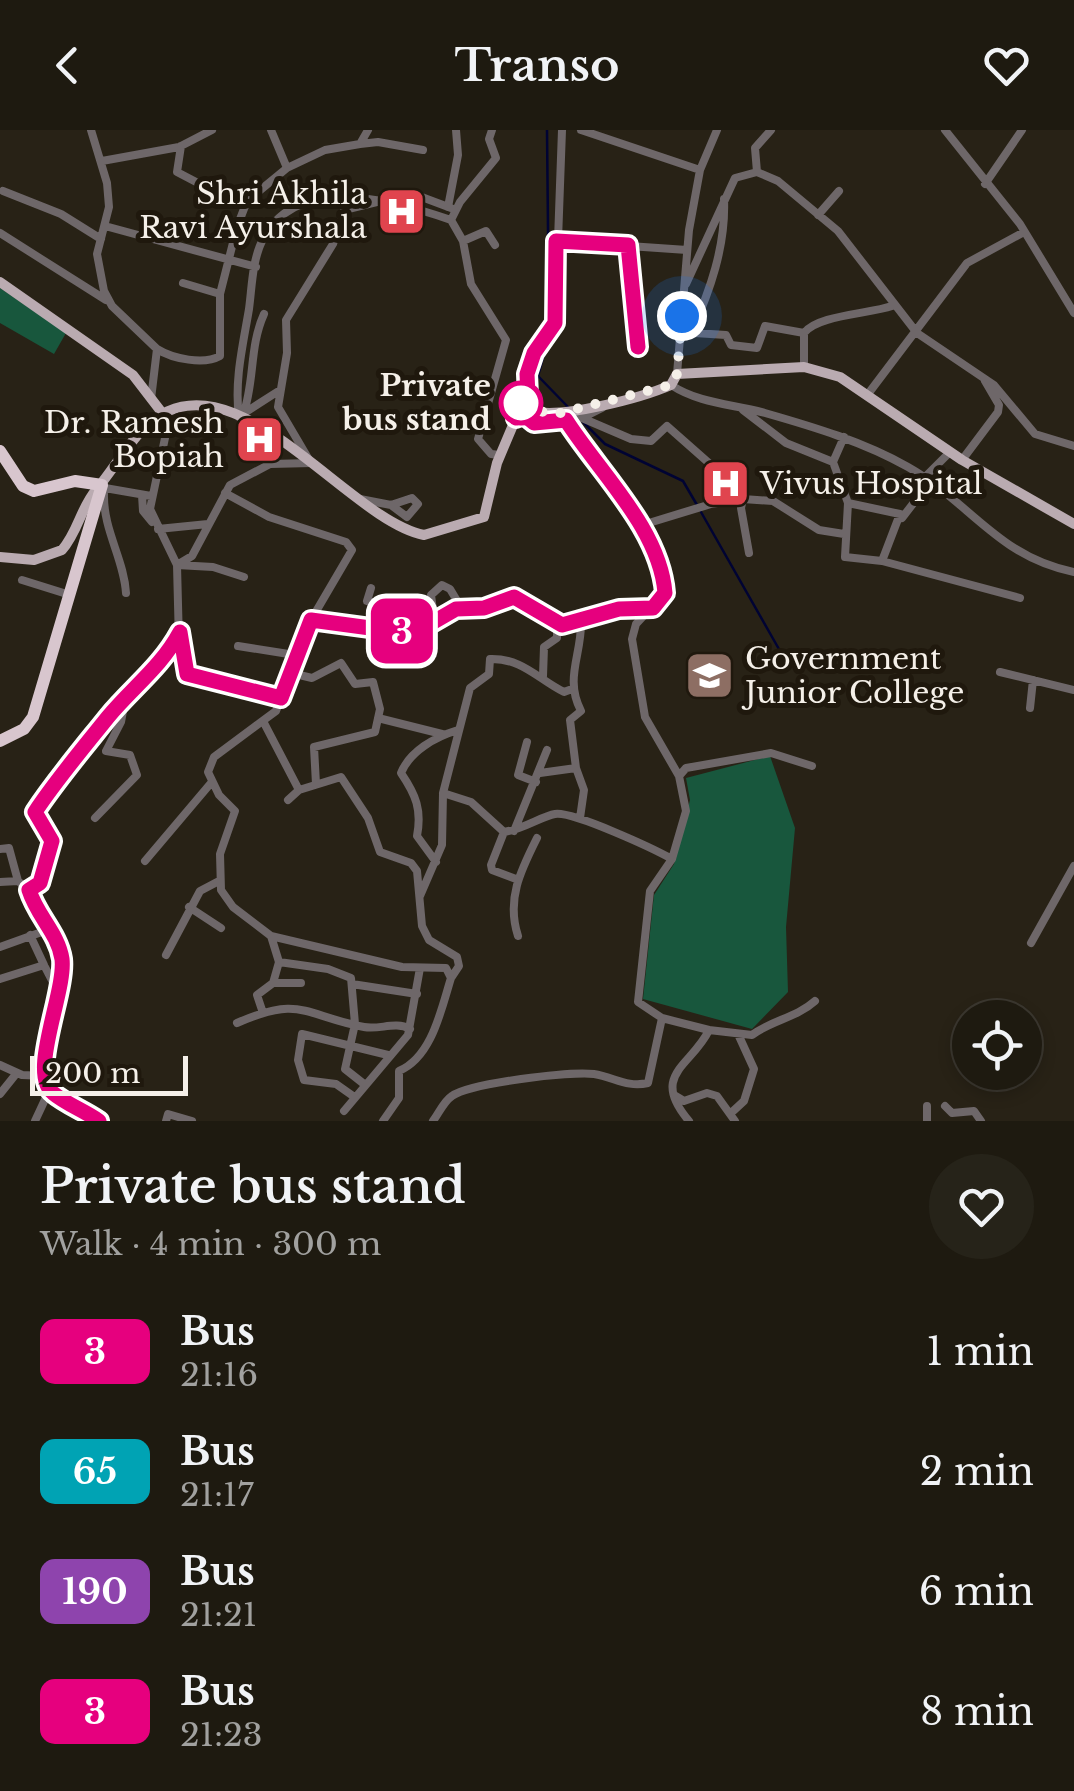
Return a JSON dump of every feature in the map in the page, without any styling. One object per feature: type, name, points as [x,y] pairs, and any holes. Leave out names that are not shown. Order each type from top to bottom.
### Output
[{"type":"highway","points":[[0,451],[22,486],[34,491],[76,481],[103,487],[32,717],[24,729],[0,741]]},
{"type":"main road","points":[[0,282],[133,374],[162,414]]},
{"type":"main road","points":[[524,414],[563,417],[674,379],[804,367],[840,376],[962,460],[1074,524]]},
{"type":"main road","points":[[524,414],[528,396]]},
{"type":"main road","points":[[0,557],[34,560],[62,550],[143,430],[162,414],[192,407],[241,417],[284,440],[360,499],[418,534],[478,522],[490,504],[500,455],[524,414],[528,396]]},
{"type":"street","points":[[92,130],[102,161],[109,207],[97,268],[112,306]]},
{"type":"street","points":[[102,161],[181,146],[212,130]]},
{"type":"street","points":[[272,130],[287,168]]},
{"type":"street","points":[[360,144],[368,130]]},
{"type":"street","points":[[456,130],[458,155],[452,220],[463,241],[471,284],[506,340],[478,439],[492,454],[500,455]]},
{"type":"street","points":[[452,208],[496,158],[489,139],[492,130]]},
{"type":"street","points":[[528,396],[527,374],[534,353],[555,323],[562,130]]},
{"type":"street","points":[[581,130],[700,170]]},
{"type":"street","points":[[717,130],[700,170],[687,250],[674,379],[704,400],[844,438],[926,480],[1001,543],[1044,565],[1074,572]]},
{"type":"street","points":[[756,172],[755,148],[771,130]]},
{"type":"street","points":[[945,130],[1024,232],[1074,312]]},
{"type":"street","points":[[985,184],[1022,130]]},
{"type":"street","points":[[220,356],[224,321],[220,294],[227,258],[247,201],[287,168],[325,150],[378,142],[424,150]]},
{"type":"street","points":[[181,146],[177,172],[218,194],[237,194],[247,201]]},
{"type":"street","points":[[686,284],[735,178],[756,172],[778,181],[838,231],[892,306],[917,333],[994,385],[1036,434],[1074,446]]},
{"type":"street","points":[[4,190],[61,214],[101,239]]},
{"type":"street","points":[[818,215],[840,191]]},
{"type":"street","points":[[411,194],[452,208]]},
{"type":"street","points":[[241,417],[240,364],[264,237],[298,205],[369,196],[452,220]]},
{"type":"street","points":[[691,333],[706,304],[720,252],[724,198]]},
{"type":"street","points":[[178,565],[192,556],[230,485],[270,464],[311,460],[280,414],[278,392],[288,353],[286,320],[333,244],[341,214],[349,208],[388,200]]},
{"type":"street","points":[[105,226],[256,268]]},
{"type":"street","points":[[463,241],[486,231],[495,245]]},
{"type":"street","points":[[868,394],[967,263],[1024,232]]},
{"type":"street","points":[[0,233],[112,306],[167,356],[206,360],[220,356],[240,364]]},
{"type":"street","points":[[556,241],[687,250]]},
{"type":"street","points":[[628,245],[638,347]]},
{"type":"street","points":[[183,283],[220,294]]},
{"type":"street","points":[[804,367],[804,333],[818,321],[863,316],[892,306]]},
{"type":"street","points":[[241,417],[264,314]]},
{"type":"street","points":[[679,332],[726,335],[731,344],[757,348],[766,326],[804,333]]},
{"type":"street","points":[[151,400],[157,349]]},
{"type":"street","points":[[962,460],[1000,405],[983,379]]},
{"type":"street","points":[[241,417],[278,392]]},
{"type":"street","points":[[582,418],[614,400]]},
{"type":"street","points":[[743,410],[776,436],[833,462]]},
{"type":"street","points":[[162,414],[166,438],[146,496],[157,527],[178,565],[180,632],[187,674],[281,698]]},
{"type":"street","points":[[563,417],[582,418],[631,439],[651,441],[667,426],[744,494],[750,553]]},
{"type":"street","points":[[563,417],[640,526],[664,580],[665,593],[636,624],[632,639],[645,717],[679,776],[686,811],[672,859],[650,891],[638,1002],[662,1018],[752,1036],[765,1024],[800,1014],[815,1001]]},
{"type":"street","points":[[844,438],[833,462],[848,503],[845,558],[882,561],[1020,598]]},
{"type":"street","points":[[882,561],[902,518],[950,452]]},
{"type":"street","points":[[126,594],[125,579],[111,544],[103,487],[146,496]]},
{"type":"street","points":[[225,493],[269,517],[346,542],[352,550],[311,620],[276,711],[214,757],[208,772],[211,783],[235,811],[220,854],[219,880],[233,907],[271,936],[420,968],[446,968],[451,978]]},
{"type":"street","points":[[360,499],[391,505]]},
{"type":"street","points":[[640,526],[711,504],[744,499],[774,501],[818,530],[844,534]]},
{"type":"street","points":[[848,503],[902,518]]},
{"type":"street","points":[[157,527],[208,524]]},
{"type":"street","points":[[178,565],[213,567],[244,577]]},
{"type":"street","points":[[22,580],[70,595]]},
{"type":"street","points":[[433,610],[431,595],[442,586],[450,589],[462,609]]},
{"type":"street","points":[[371,588],[368,601],[398,606],[392,631]]},
{"type":"street","points":[[311,620],[392,631],[430,624],[462,609],[484,608],[514,597],[557,624],[581,622],[619,609],[653,608]]},
{"type":"street","points":[[580,818],[584,790],[576,768],[570,720],[581,711],[572,689],[572,666],[582,644],[581,622]]},
{"type":"street","points":[[543,676],[544,647],[554,642],[557,624]]},
{"type":"street","points":[[29,890],[40,883],[52,841],[35,812],[125,700],[156,670],[180,632]]},
{"type":"street","points":[[238,646],[296,655]]},
{"type":"street","points":[[420,896],[442,844],[442,793],[470,688],[489,674],[490,659],[508,659],[543,676],[564,692],[572,689]]},
{"type":"street","points":[[291,673],[312,678],[341,663],[356,684],[373,682],[378,718],[370,734],[314,747],[316,784]]},
{"type":"street","points":[[1000,672],[1074,690]]},
{"type":"street","points":[[1030,708],[1033,680]]},
{"type":"street","points":[[95,818],[137,775],[130,755],[106,751],[121,722],[125,700]]},
{"type":"street","points":[[378,718],[444,734]]},
{"type":"street","points":[[263,721],[299,790]]},
{"type":"street","points":[[436,862],[417,836],[421,814],[414,792],[400,774],[406,762],[444,734],[458,730]]},
{"type":"street","points":[[527,742],[518,775],[538,777],[576,768]]},
{"type":"street","points":[[516,878],[492,870],[490,864],[538,777],[547,750]]},
{"type":"street","points":[[679,776],[686,768],[771,753],[812,766]]},
{"type":"street","points":[[288,800],[299,790],[341,778],[368,818],[380,852],[411,863],[417,871],[422,926],[429,940],[457,958],[459,966],[420,1058],[399,1071],[398,1098],[384,1121]]},
{"type":"street","points":[[144,861],[211,783]]},
{"type":"street","points":[[442,793],[451,792],[471,802],[509,831]]},
{"type":"street","points":[[509,831],[552,814],[580,818],[672,859]]},
{"type":"street","points":[[518,936],[514,923],[516,878],[537,838]]},
{"type":"street","points":[[0,848],[9,848],[18,881],[29,890],[50,929],[62,963],[59,994],[43,1060],[50,1091],[99,1121]]},
{"type":"street","points":[[1031,943],[1074,866]]},
{"type":"street","points":[[166,955],[200,891],[219,880]]},
{"type":"street","points":[[0,882],[18,881]]},
{"type":"street","points":[[189,907],[221,928]]},
{"type":"street","points":[[0,947],[50,929]]},
{"type":"street","points":[[0,979],[44,965],[30,936]]},
{"type":"street","points":[[262,1010],[257,995],[274,982],[279,962],[271,936]]},
{"type":"street","points":[[279,962],[345,974],[352,984],[355,1024],[345,1069],[364,1084]]},
{"type":"street","points":[[45,968],[59,994]]},
{"type":"street","points":[[344,1111],[410,1029],[420,968]]},
{"type":"street","points":[[274,982],[301,983]]},
{"type":"street","points":[[352,984],[417,994]]},
{"type":"street","points":[[237,1023],[262,1010],[303,1008],[355,1024],[410,1029]]},
{"type":"street","points":[[433,1121],[450,1096],[468,1089],[569,1074],[593,1074],[634,1086],[648,1083],[662,1018]]},
{"type":"street","points":[[690,1121],[674,1095],[672,1082],[678,1066],[709,1030]]},
{"type":"street","points":[[353,1096],[336,1084],[304,1080],[298,1060],[302,1034],[388,1055]]},
{"type":"street","points":[[674,1095],[684,1101],[711,1094],[735,1118],[754,1069],[738,1034]]},
{"type":"street","points":[[0,1065],[16,1074],[45,1076]]},
{"type":"street","points":[[0,1094],[16,1074]]},
{"type":"street","points":[[35,1121],[50,1091]]},
{"type":"street","points":[[927,1106],[928,1121]]},
{"type":"street","points":[[944,1106],[952,1113],[974,1110],[981,1121]]},
{"type":"street","points":[[166,1121],[168,1114],[192,1121]]},
{"type":"green space","points":[[0,288],[66,333],[54,354],[0,323]]},
{"type":"green space","points":[[770,756],[795,828],[786,927],[788,992],[752,1029],[643,999],[654,895],[674,864],[690,800],[686,778]]},
{"type":"waterway","points":[[547,130],[549,328]]},
{"type":"waterway","points":[[549,336],[538,376],[569,408]]},
{"type":"waterway","points":[[582,421],[605,444],[683,481],[697,505]]},
{"type":"waterway","points":[[701,512],[784,658]]},
{"type":"bus line","name":"3","points":[[99,1121],[50,1091],[46,1082],[43,1060],[52,1031],[62,963],[57,940],[29,890],[40,883],[52,841],[35,812],[47,794],[108,718],[156,670],[180,632],[181,660],[187,674],[281,698],[311,620],[400,632],[430,624],[456,609],[476,610],[514,597],[562,625],[619,609],[653,608],[665,593],[658,562],[640,526],[566,420],[534,423],[523,414],[516,418],[519,405],[528,396],[527,374],[534,353],[555,323],[556,241],[628,245],[638,347]]},
{"type":"place","name":"Shri Akhila Ravi Ayurshala","points":[[402,211]]},
{"type":"place","name":"Private bus stand","points":[[521,403]]},
{"type":"place","name":"Dr. Ramesh Bopiah","points":[[259,440]]},
{"type":"place","name":"Vivus Hospital","points":[[725,484]]},
{"type":"place","name":"Government Junior College","points":[[710,676]]},
{"type":"route","points":[[521,403],[528,396],[532,411],[560,413],[671,385],[677,374],[682,316]]}]
